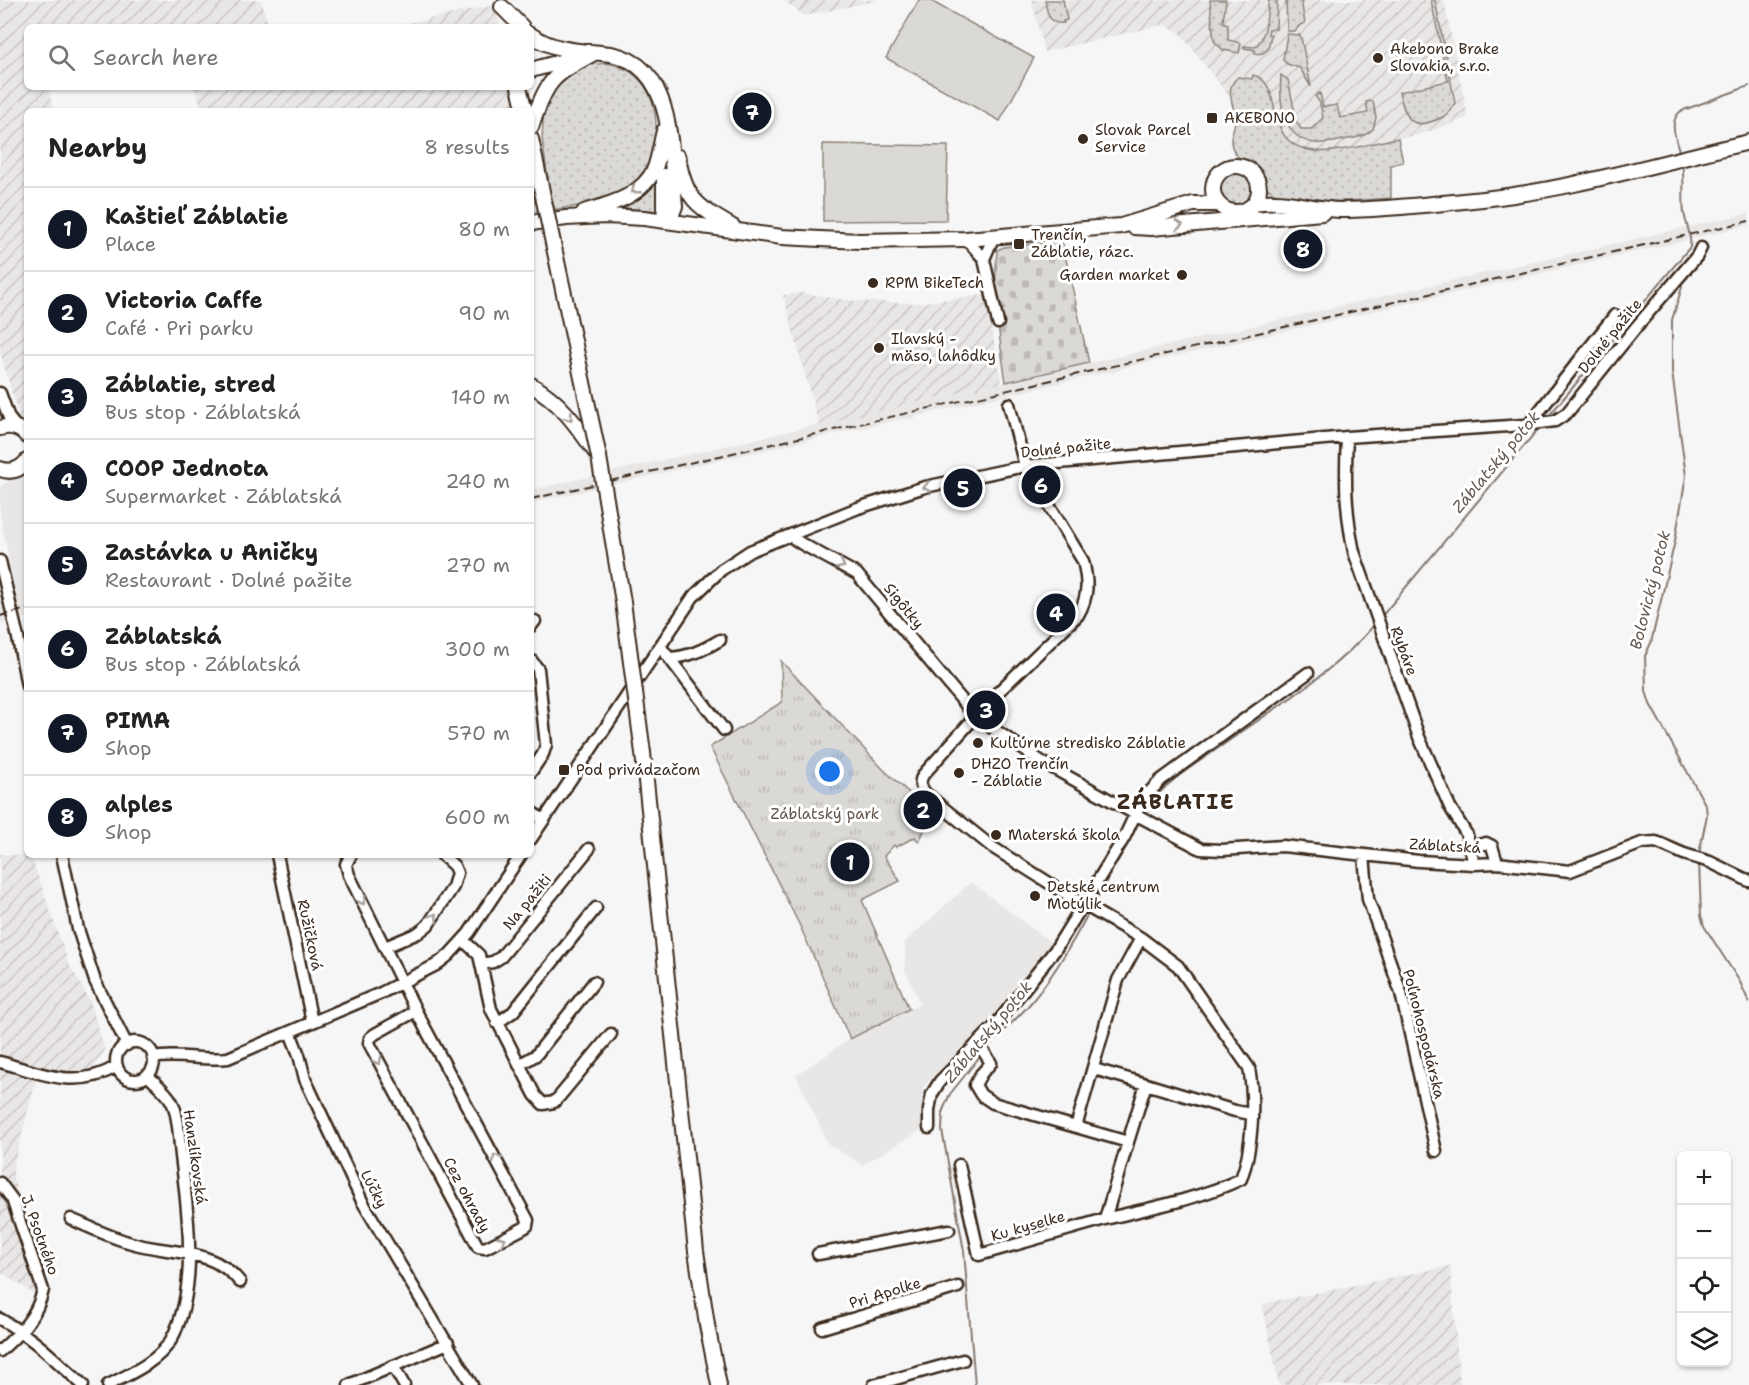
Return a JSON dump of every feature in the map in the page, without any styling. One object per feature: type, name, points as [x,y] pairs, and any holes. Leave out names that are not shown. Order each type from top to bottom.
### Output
[{"type":"main road","points":[[502,4],[506,24]]},
{"type":"main road","points":[[502,4],[519,24]]},
{"type":"main road","points":[[534,37],[552,46],[618,56],[645,73],[659,92],[683,180],[694,202],[706,212],[739,231]]},
{"type":"main road","points":[[534,62],[594,53]]},
{"type":"main road","points":[[534,69],[594,53]]},
{"type":"main road","points":[[534,118],[548,84],[559,73],[594,53]]},
{"type":"main road","points":[[520,90],[524,108]]},
{"type":"main road","points":[[566,218],[617,202],[638,189],[655,168],[667,120]]},
{"type":"main road","points":[[666,221],[675,206],[667,120]]},
{"type":"main road","points":[[534,223],[566,218],[621,217],[782,237],[860,241],[993,238],[1121,226],[1151,228],[1308,216],[1341,210],[1496,197],[1568,185],[1749,142]]},
{"type":"main road","points":[[534,154],[599,457],[622,592],[643,753],[691,1207],[707,1325],[719,1385]]},
{"type":"main road","points":[[1193,204],[1214,185],[1221,172],[1237,166],[1251,172],[1259,185],[1278,201]]},
{"type":"main road","points":[[1214,185],[1214,195],[1219,204],[1237,212],[1248,209],[1254,203],[1258,196],[1259,185]]},
{"type":"main road","points":[[1254,203],[1278,201],[1306,207],[1341,210]]},
{"type":"main road","points":[[1121,226],[1193,204],[1219,204]]},
{"type":"main road","points":[[534,387],[555,401],[570,416],[599,457]]},
{"type":"main road","points":[[0,428],[6,426],[23,431]]},
{"type":"main road","points":[[1,472],[18,469],[24,464]]},
{"type":"street","points":[[984,259],[993,238]]},
{"type":"street","points":[[966,239],[984,259],[998,323]]},
{"type":"street","name":"Dolné pažite","points":[[534,835],[693,597],[711,578],[741,556],[858,508],[925,487],[1025,466],[1347,437],[1549,423],[1561,418],[1567,412],[1697,256],[1701,248]]},
{"type":"street","name":"Dolné pažite","points":[[1533,423],[1615,315]]},
{"type":"street","points":[[0,393],[9,418],[23,431]]},
{"type":"street","points":[[0,421],[4,404]]},
{"type":"street","points":[[976,717],[992,698],[1078,615],[1088,592],[1083,561],[1025,466],[1009,404]]},
{"type":"street","name":"Rybáre","points":[[1347,437],[1345,496],[1354,552],[1419,737],[1450,807],[1467,835],[1474,864]]},
{"type":"street","name":"Sigôtky","points":[[790,536],[857,574],[976,717]]},
{"type":"street","points":[[0,561],[24,670]]},
{"type":"street","points":[[669,658],[682,657],[700,651],[720,640]]},
{"type":"street","points":[[660,646],[724,730]]},
{"type":"street","points":[[534,664],[538,669],[546,741],[545,749],[534,767]]},
{"type":"street","points":[[929,1128],[932,1094],[940,1081],[982,1048],[994,1027],[1055,950],[1124,838],[1142,800],[1161,780],[1308,673]]},
{"type":"street","name":"Záblatská","points":[[976,717],[1042,762],[1201,849],[1283,846],[1364,856],[1474,864],[1497,863],[1569,870],[1642,843],[1656,842],[1699,858],[1749,881]]},
{"type":"street","name":"Ku kyselke","points":[[959,1165],[980,1256],[1105,1219],[1181,1200],[1241,1179],[1248,1160],[1251,1114],[1252,1086],[1249,1068],[1178,966],[1141,938],[992,847],[925,793],[920,781],[923,775],[976,717]]},
{"type":"street","points":[[534,814],[544,820]]},
{"type":"street","points":[[1470,851],[1475,846],[1486,843],[1492,846],[1497,863]]},
{"type":"street","name":"Na pažiti","points":[[481,964],[493,962],[501,957],[589,849]]},
{"type":"street","name":"Poľnohospodárska","points":[[1364,856],[1368,900],[1401,993],[1436,1151]]},
{"type":"street","points":[[63,858],[78,929],[95,981],[127,1044]]},
{"type":"street","name":"Ružičková","points":[[279,858],[312,1022]]},
{"type":"street","name":"Cez ohrady","points":[[349,858],[346,864],[347,869],[402,982],[528,1220],[527,1226],[485,1248],[478,1247],[369,1043],[370,1038],[375,1034],[417,1011]]},
{"type":"street","points":[[385,947],[425,928],[453,887],[457,873],[454,866],[445,858]]},
{"type":"street","points":[[153,1058],[166,1055],[213,1060],[228,1058],[436,965],[463,940],[519,858]]},
{"type":"street","points":[[497,1023],[513,1013],[596,908]]},
{"type":"street","points":[[1076,1127],[1118,980],[1141,938]]},
{"type":"street","points":[[463,940],[477,952],[489,1003],[497,1023],[539,1101],[548,1104],[560,1097],[611,1034]]},
{"type":"street","points":[[519,1065],[536,1055],[594,982]]},
{"type":"street","name":"Lúčky","points":[[290,1032],[299,1054],[305,1079],[362,1201],[472,1385]]},
{"type":"street","points":[[127,1044],[143,1045],[148,1048],[153,1058],[152,1069],[147,1076],[137,1080],[127,1078],[117,1066],[119,1051],[127,1044]]},
{"type":"street","points":[[982,1048],[991,1063],[975,1085],[981,1095],[993,1103],[1128,1142]]},
{"type":"street","points":[[0,1062],[59,1078],[84,1080],[104,1074],[117,1066]]},
{"type":"street","points":[[1094,1069],[1251,1114]]},
{"type":"street","name":"Hanzlíkovská","points":[[111,1384],[154,1358],[170,1342],[184,1309],[190,1232],[178,1127],[172,1102],[147,1076]]},
{"type":"street","points":[[1105,1219],[1146,1084]]},
{"type":"street","name":"J. Psotného","points":[[0,1183],[12,1199],[43,1290],[30,1322],[0,1351]]},
{"type":"street","points":[[70,1220],[128,1242],[189,1252],[210,1258],[233,1273],[240,1282]]},
{"type":"street","points":[[818,1254],[949,1230]]},
{"type":"street","name":"Pri Apolke","points":[[822,1328],[958,1287]]},
{"type":"street","points":[[0,1320],[22,1331],[53,1356],[83,1385]]},
{"type":"street","points":[[349,1385],[393,1366],[450,1346]]},
{"type":"street","points":[[874,1385],[963,1360]]},
{"type":"street","points":[[393,1366],[404,1385]]},
{"type":"shaded area","points":[[0,0],[261,0],[268,24],[24,24],[24,90],[52,90],[49,91],[53,108],[24,108],[24,422],[18,413],[0,352]]},
{"type":"shaded area","points":[[784,0],[881,0],[804,16]]},
{"type":"shaded area","points":[[1032,0],[1444,0],[1468,118],[1418,135],[1269,163],[1245,117],[1179,32],[1163,25],[1044,52]]},
{"type":"shaded area","points":[[495,5],[499,24],[403,24]]},
{"type":"shaded area","points":[[195,90],[515,90],[519,108],[202,108]]},
{"type":"shaded area","points":[[1749,213],[1749,225],[1123,368],[1113,373],[1107,372],[912,419],[901,419],[534,502],[534,489]]},
{"type":"shaded area","points":[[801,293],[853,301],[916,303],[985,295],[1002,383],[819,425],[783,295]]},
{"type":"shaded area","points":[[24,471],[24,619],[0,624],[0,576],[11,609],[18,607],[0,515],[1,486]]},
{"type":"shaded area","points":[[0,854],[32,858],[69,964],[90,1001],[105,1050],[93,1069],[57,1074],[38,1073],[13,1168],[13,1177],[40,1262],[47,1295],[37,1296],[0,1272]]},
{"type":"shaded area","points":[[971,882],[1053,944],[1007,1003],[923,1087],[923,1129],[862,1165],[828,1144],[796,1075],[850,1039],[920,1004],[905,970],[905,942]]},
{"type":"shaded area","points":[[1450,1266],[1460,1385],[1279,1385],[1262,1304]]},
{"type":"green space","points":[[919,0],[929,0],[1034,58],[1000,121],[886,58]]},
{"type":"green space","points":[[1045,0],[1063,0],[1067,20],[1063,21],[1064,23],[1051,20]]},
{"type":"green space","points":[[1210,0],[1226,0],[1223,22],[1228,24],[1228,40],[1241,43],[1239,53],[1223,50],[1214,41]]},
{"type":"green space","points":[[1269,0],[1277,0],[1276,29],[1269,29],[1268,34],[1271,35],[1268,49],[1263,53],[1255,54],[1255,50],[1244,48],[1244,46],[1255,47],[1261,40]]},
{"type":"green space","points":[[1286,0],[1301,0],[1305,23],[1295,31],[1287,31]]},
{"type":"green space","points":[[1431,0],[1435,0],[1455,103],[1447,115],[1420,124],[1409,118],[1405,112],[1399,92],[1448,81]]},
{"type":"green space","points":[[1287,34],[1301,37],[1311,87],[1300,68],[1287,64],[1283,60]]},
{"type":"green space","points":[[605,63],[620,67],[632,73],[649,93],[656,119],[656,133],[649,170],[641,181],[617,196],[589,204],[534,213],[534,198],[535,203],[551,200],[542,138],[544,107],[557,83],[584,66]]},
{"type":"green space","points":[[1253,75],[1263,81],[1269,90],[1280,127],[1286,138],[1297,146],[1315,151],[1334,151],[1398,138],[1403,162],[1391,165],[1391,198],[1310,201],[1279,195],[1268,189],[1255,170],[1236,154],[1231,144],[1235,114],[1231,87],[1238,77],[1252,79]]},
{"type":"green space","points":[[1281,75],[1288,80],[1297,123],[1301,129],[1312,129],[1323,118],[1320,103],[1315,96],[1320,93],[1323,107],[1337,105],[1340,118],[1368,113],[1366,102],[1373,101],[1376,118],[1373,129],[1359,137],[1333,142],[1315,143],[1304,140],[1295,134],[1285,118],[1282,107]]},
{"type":"green space","points":[[823,144],[948,146],[946,220],[823,221]]},
{"type":"green space","points":[[658,173],[660,211],[622,208],[643,194]]},
{"type":"green space","points":[[1236,173],[1247,178],[1252,189],[1247,200],[1236,205],[1225,200],[1220,189],[1225,178]]},
{"type":"green space","points":[[1062,241],[1089,363],[1006,382],[996,300],[997,250],[1004,247]]},
{"type":"green space","name":"Záblatský park","points":[[781,661],[883,769],[917,800],[909,810],[926,826],[919,842],[915,837],[896,847],[894,845],[884,856],[900,881],[862,900],[909,1009],[850,1039],[800,926],[710,747],[782,702]]},
{"type":"waterway","name":"Záblatský potok","points":[[1680,155],[1674,126],[1677,115],[1681,111],[1749,86]]},
{"type":"waterway","name":"Záblatský potok","points":[[1548,417],[1690,247],[1690,234],[1684,213],[1682,163]]},
{"type":"waterway","name":"Bolovický potok","points":[[1680,280],[1682,287],[1672,320],[1672,372],[1686,476],[1675,541],[1651,643],[1645,656],[1646,691],[1650,704],[1706,806],[1707,815],[1699,854]]},
{"type":"waterway","name":"Záblatský potok","points":[[1381,617],[1539,428]]},
{"type":"waterway","name":"Záblatský potok","points":[[1143,812],[1178,776],[1321,675],[1341,659],[1375,624]]},
{"type":"waterway","name":"Záblatský potok","points":[[1132,833],[1137,825]]},
{"type":"waterway","name":"Záblatský potok","points":[[1092,907],[1124,849]]},
{"type":"waterway","name":"Bolovický potok","points":[[1699,862],[1701,915],[1704,926],[1740,982],[1749,1002]]},
{"type":"waterway","name":"Záblatský potok","points":[[987,1048],[1038,994],[1062,960],[1089,912]]},
{"type":"waterway","name":"Záblatský potok","points":[[975,1385],[964,1251],[942,1130],[943,1110],[950,1094],[981,1055]]},
{"type":"railway","points":[[534,498],[1749,221]]},
{"type":"railway","points":[[0,616],[24,610]]},
{"type":"place","name":"Akebono Brake Slovakia, s.r.o.","points":[[1378,58]]},
{"type":"place","name":"PIMA","points":[[752,112]]},
{"type":"place","name":"AKEBONO","points":[[1212,118]]},
{"type":"place","name":"Slovak Parcel Service","points":[[1083,139]]},
{"type":"place","name":"Trenčín, Záblatie, rázc.","points":[[1019,244]]},
{"type":"place","name":"alples","points":[[1303,249]]},
{"type":"place","name":"Garden market","points":[[1182,275]]},
{"type":"place","name":"RPM BikeTech","points":[[873,283]]},
{"type":"place","name":"Ilavský - mäso, lahôdky","points":[[879,348]]},
{"type":"place","name":"Záblatská","points":[[1041,485]]},
{"type":"place","name":"Zastávka u Aničky","points":[[963,488]]},
{"type":"place","name":"COOP Jednota","points":[[1056,613]]},
{"type":"place","name":"Záblatie, stred","points":[[986,710]]},
{"type":"place","name":"Kultúrne stredisko Záblatie","points":[[978,743]]},
{"type":"place","name":"Pod privádzačom","points":[[564,770]]},
{"type":"place","name":"DHZO Trenčín - Záblatie","points":[[959,773]]},
{"type":"place","name":"Victoria Caffe","points":[[923,810]]},
{"type":"place","name":"Materská škola","points":[[996,835]]},
{"type":"place","name":"Kaštieľ Záblatie","points":[[850,862]]},
{"type":"place","name":"Detské centrum Motýlik","points":[[1035,896]]},
{"type":"district","name":"ZÁBLATIE","points":[[1176,802]]}]
